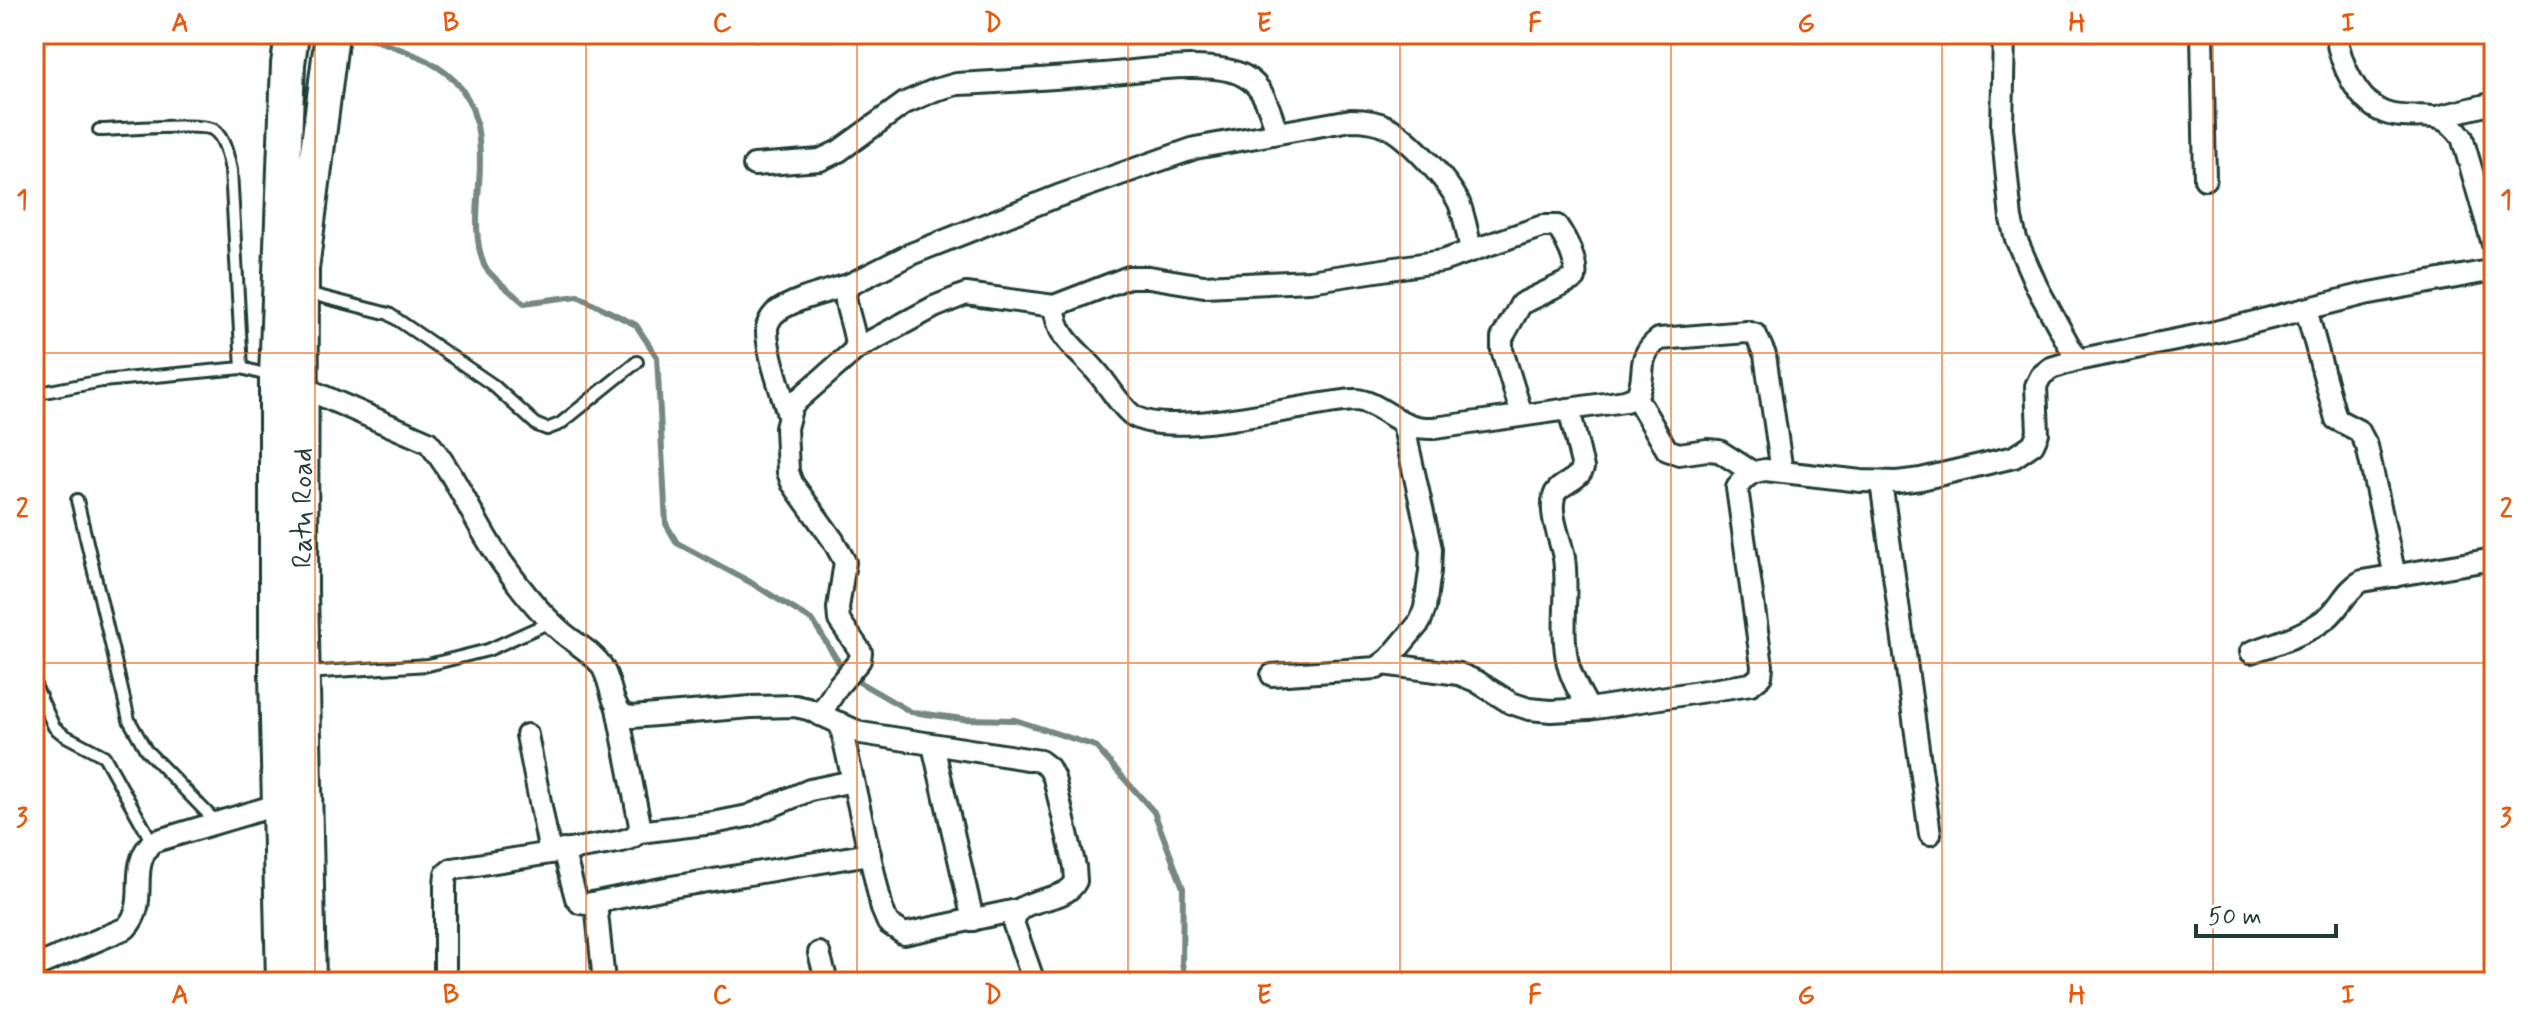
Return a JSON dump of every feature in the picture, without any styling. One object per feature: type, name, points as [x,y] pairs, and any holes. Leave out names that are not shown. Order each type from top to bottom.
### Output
[{"type":"main road","name":"Ratu Road","points":[[290,49],[290,674],[309,982]]},
{"type":"main road","name":"Ratu Road","points":[[289,382],[329,49]]},
{"type":"main road","name":"Ratu Road","points":[[283,982],[280,804],[290,674]]},
{"type":"street","points":[[2004,34],[2002,127],[2011,219],[2016,239],[2037,287],[2077,360]]},
{"type":"street","points":[[2202,34],[2205,179]]},
{"type":"street","points":[[2336,34],[2349,73],[2372,105],[2389,114],[2448,120],[2462,137],[2494,248]]},
{"type":"street","points":[[754,165],[820,160],[858,138],[905,103],[957,84],[1184,67],[1223,69],[1244,75],[1257,86],[1267,101],[1277,132]]},
{"type":"street","points":[[2437,117],[2494,103]]},
{"type":"street","points":[[820,715],[860,660],[861,652],[839,620],[845,562],[792,483],[788,472],[788,415],[767,329],[774,314],[851,284],[911,254],[1058,196],[1195,148],[1351,120],[1369,120],[1390,127],[1431,165],[1451,189],[1459,205],[1471,251]]},
{"type":"street","points":[[788,415],[801,394],[856,349],[934,307],[966,294],[1054,306],[1129,277],[1204,286],[1310,281],[1442,261],[1543,226],[1557,226],[1576,270],[1575,278],[1521,304],[1502,338],[1502,350],[1522,415]]},
{"type":"street","points":[[1383,664],[1459,674],[1511,703],[1551,711],[1589,709],[1751,684],[1761,676],[1762,666],[1737,488],[1744,477],[1752,472],[1765,470],[1881,482],[1921,479],[2014,457],[2033,444],[2038,433],[2036,386],[2041,376],[2051,368],[2215,332],[2365,294],[2494,270]]},
{"type":"street","points":[[851,284],[845,291],[845,302],[856,349]]},
{"type":"street","points":[[1054,306],[1059,333],[1097,371],[1131,414],[1145,422],[1164,425],[1359,400],[1403,423],[1418,428],[1435,428],[1636,397]]},
{"type":"street","points":[[2306,309],[2336,419],[2359,431],[2367,446],[2395,576]]},
{"type":"street","points":[[1636,397],[1641,388],[1644,354],[1659,339],[1747,332],[1756,335],[1765,355],[1782,472]]},
{"type":"street","points":[[289,382],[428,442],[443,460],[503,564],[539,611],[602,666],[617,708],[639,832]]},
{"type":"street","points":[[1636,397],[1667,450],[1679,454],[1719,451],[1752,472]]},
{"type":"street","points":[[1569,409],[1583,468],[1580,476],[1557,489],[1554,509],[1566,573],[1565,648],[1568,666],[1589,709]]},
{"type":"street","points":[[1272,675],[1370,670],[1383,664],[1420,622],[1425,608],[1431,549],[1403,423]]},
{"type":"street","points":[[1881,482],[1930,834]]},
{"type":"street","points":[[2251,652],[2293,638],[2327,618],[2352,587],[2362,581],[2494,559]]},
{"type":"street","points":[[617,708],[623,715],[632,717],[795,706],[840,723],[861,733],[1040,761],[1049,768],[1054,778],[1076,881],[1066,894],[1017,910],[922,932],[904,934],[895,930],[882,909],[840,723]]},
{"type":"street","points":[[527,735],[556,852],[580,903],[596,903],[671,887],[870,854]]},
{"type":"street","points":[[933,745],[973,920]]},
{"type":"street","points":[[445,973],[446,874],[460,866],[632,838],[639,832],[748,816],[810,790],[853,781]]},
{"type":"street","points":[[34,967],[126,928],[136,917],[141,854],[152,842],[280,804]]},
{"type":"street","points":[[596,903],[604,982]]},
{"type":"street","points":[[1017,910],[1014,925],[1034,982]]},
{"type":"street","points":[[819,953],[827,982]]},
{"type":"lane","points":[[755,34],[839,34]]},
{"type":"lane","points":[[99,130],[209,127],[217,132],[231,170],[242,368]]},
{"type":"lane","points":[[302,292],[389,314],[493,385],[537,425],[547,429],[560,424],[637,362]]},
{"type":"lane","points":[[34,394],[102,381],[242,368],[289,382]]},
{"type":"lane","points":[[77,500],[129,720],[146,750],[218,824]]},
{"type":"lane","points":[[290,674],[428,665],[488,650],[550,622]]},
{"type":"lane","points":[[34,683],[54,727],[104,756],[152,842]]},
{"type":"waterway","points":[[356,34],[388,44],[437,67],[455,81],[468,98],[476,121],[480,149],[477,236],[484,265],[491,274],[524,303],[578,296],[636,325],[657,357],[666,524],[677,543],[750,582],[813,621],[844,671]]},
{"type":"waterway","points":[[852,678],[911,712],[963,719],[1015,720],[1095,746],[1154,812],[1183,888],[1182,963],[1186,982]]}]
